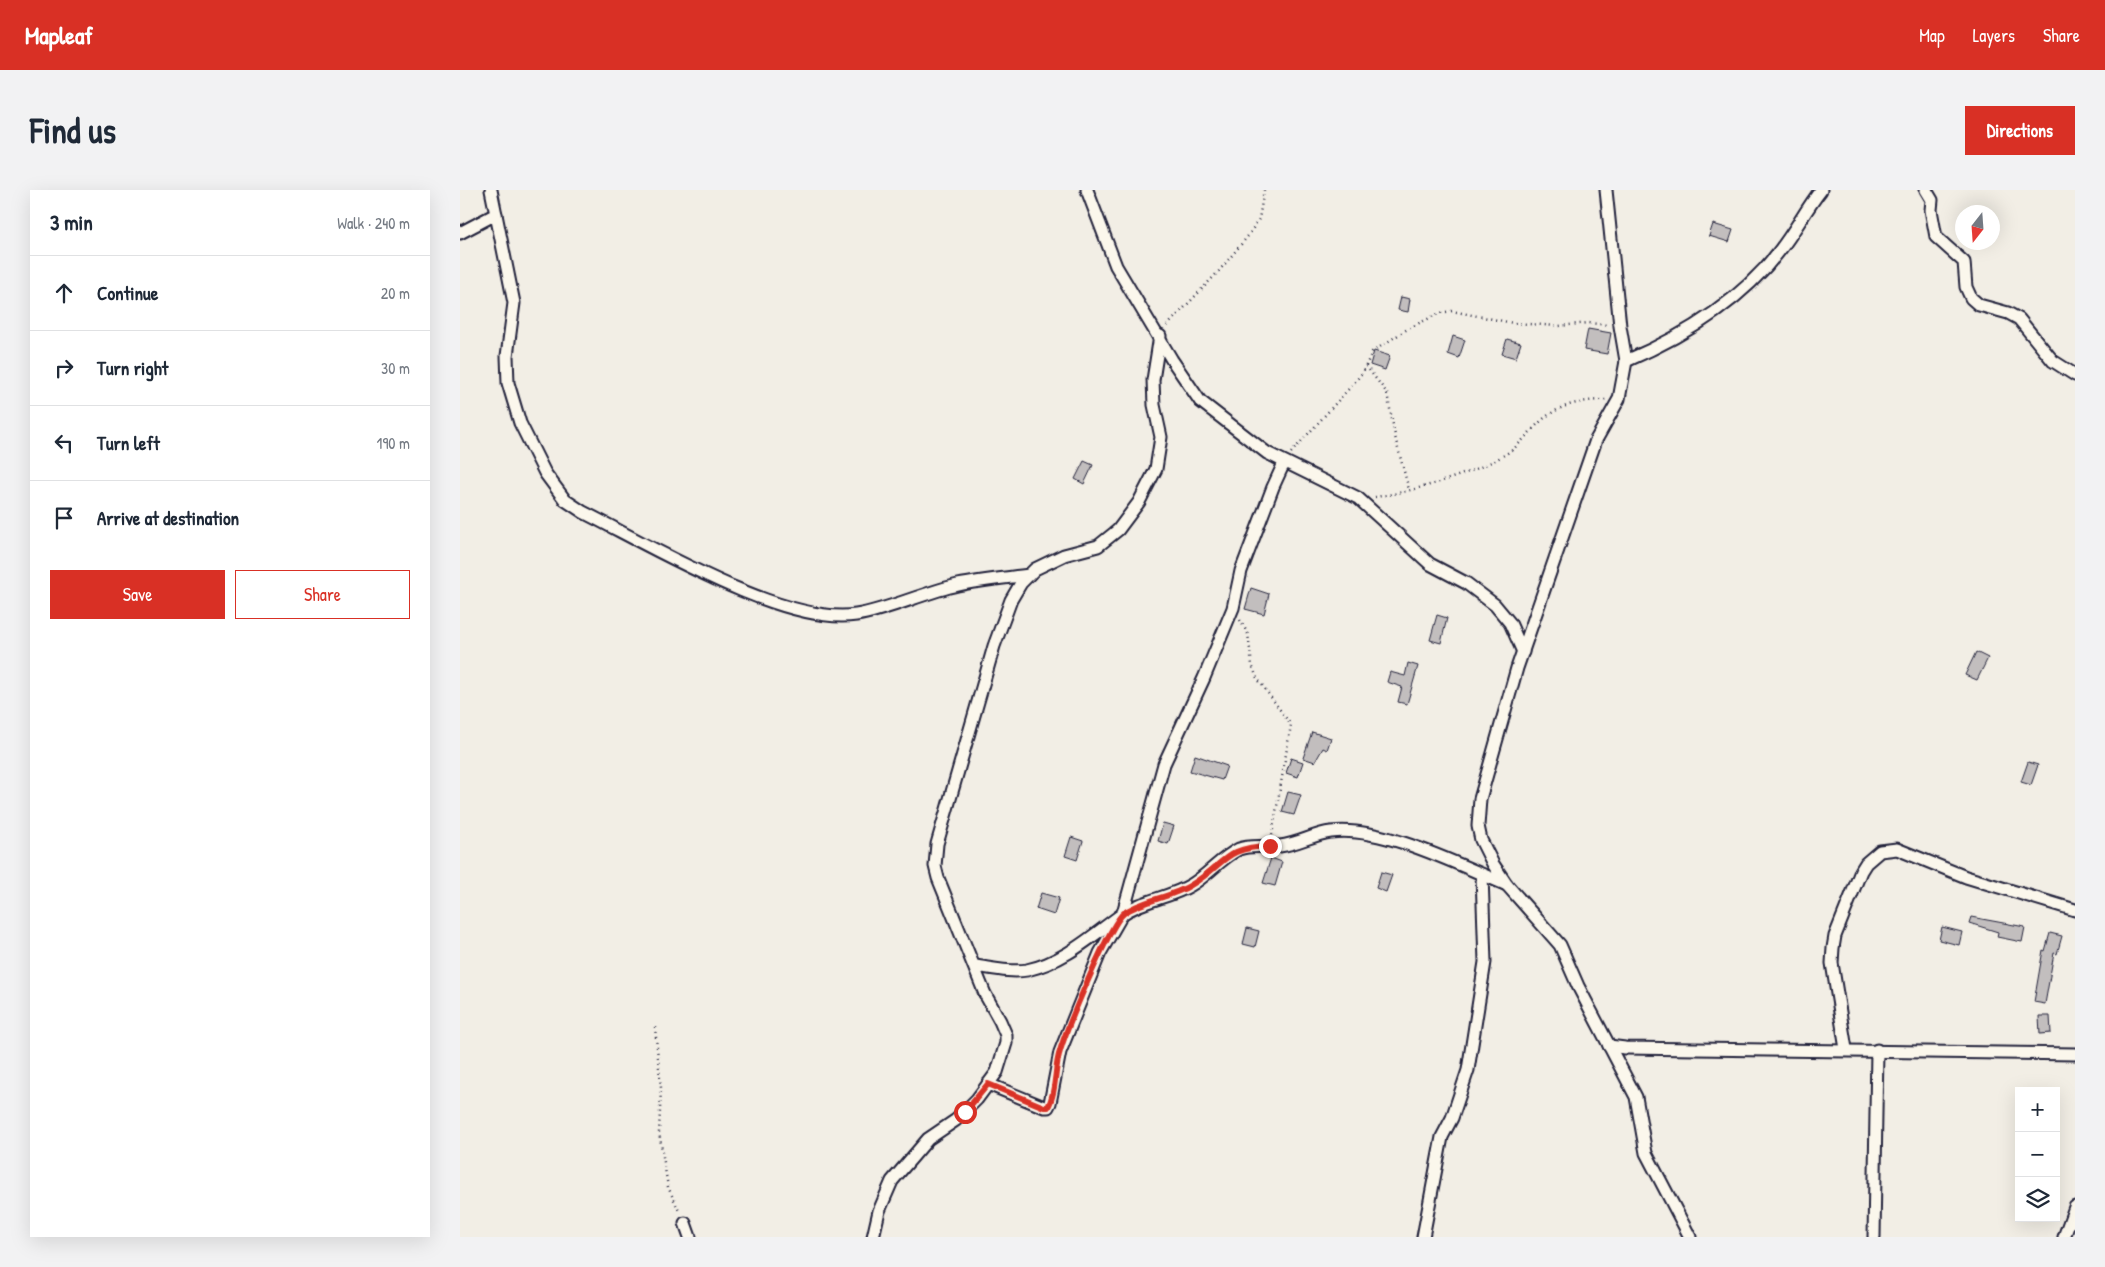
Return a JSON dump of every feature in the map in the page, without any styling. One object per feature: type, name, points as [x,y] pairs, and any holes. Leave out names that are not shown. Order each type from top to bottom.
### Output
[{"type":"street","points":[[491,190],[514,303],[508,356],[508,383],[520,423],[545,473],[565,500],[583,512],[750,594],[813,613],[856,615],[958,585],[1029,575]]},
{"type":"street","points":[[1087,190],[1116,266],[1160,336],[1172,360],[1200,401],[1267,453],[1358,498],[1430,564],[1466,583],[1495,605],[1510,624],[1523,652]]},
{"type":"street","points":[[1606,190],[1620,326],[1626,360],[1619,399],[1596,440],[1523,652],[1480,799],[1478,815],[1481,840],[1493,864],[1507,885],[1556,939],[1636,1097],[1646,1153],[1690,1237]]},
{"type":"street","points":[[1626,360],[1651,350],[1717,312],[1757,277],[1780,250],[1821,190]]},
{"type":"street","points":[[1926,190],[1932,200],[1931,210],[1936,237],[1964,262],[1966,287],[1971,298],[1979,305],[2008,313],[2019,319],[2048,356],[2075,375]]},
{"type":"street","points":[[460,233],[496,214]]},
{"type":"street","points":[[873,1237],[879,1211],[892,1181],[928,1139],[965,1112],[988,1084],[1002,1060],[1006,1035],[990,1005],[936,872],[937,844],[994,646],[1011,600],[1035,569],[1064,555],[1098,546],[1118,530],[1138,502],[1156,469],[1161,437],[1153,386],[1160,336]]},
{"type":"street","points":[[988,1084],[1048,1107],[1057,1062],[1065,1036],[1100,953],[1123,914],[1164,764],[1234,608],[1241,571],[1272,487],[1284,463]]},
{"type":"street","points":[[975,966],[1014,971],[1027,970],[1045,964],[1073,950],[1104,930],[1123,914],[1191,885],[1225,857],[1241,848],[1270,846],[1307,840],[1331,832],[1358,832],[1406,844],[1507,885]]},
{"type":"street","points":[[1846,1049],[1832,963],[1834,942],[1861,871],[1866,863],[1880,850],[1892,848],[1903,851],[1966,877],[2075,910]]},
{"type":"street","points":[[1422,1237],[1442,1137],[1452,1118],[1468,1070],[1485,962],[1482,875]]},
{"type":"street","points":[[1609,1046],[1626,1048],[1846,1049],[2075,1054]]},
{"type":"street","points":[[1874,1237],[1877,1050]]},
{"type":"street","points":[[2064,1237],[2075,1207]]},
{"type":"street","points":[[685,1224],[690,1237]]},
{"type":"path","points":[[1160,336],[1180,310],[1220,271],[1248,236],[1259,219],[1264,190]]},
{"type":"path","points":[[1284,463],[1300,442],[1354,383],[1366,366],[1372,352],[1409,328],[1440,313],[1452,311],[1526,324],[1559,326],[1589,323],[1620,326]]},
{"type":"path","points":[[1366,366],[1387,393],[1396,441],[1409,490]]},
{"type":"path","points":[[1358,498],[1409,490],[1477,468],[1511,450],[1538,423],[1560,408],[1583,401],[1619,399]]},
{"type":"path","points":[[1234,608],[1248,634],[1252,665],[1257,678],[1291,725],[1270,846]]},
{"type":"path","points":[[655,1026],[661,1088],[659,1132],[662,1154],[668,1187],[685,1224]]},
{"type":"building","points":[[1713,224],[1733,230],[1729,242],[1709,236]]},
{"type":"building","points":[[1401,297],[1410,299],[1408,312],[1398,310]]},
{"type":"building","points":[[1588,329],[1611,333],[1607,354],[1584,350]]},
{"type":"building","points":[[1453,336],[1465,340],[1459,358],[1448,354]]},
{"type":"building","points":[[1507,339],[1521,343],[1516,358],[1502,354]]},
{"type":"building","points":[[1374,351],[1390,356],[1385,370],[1370,365]]},
{"type":"building","points":[[1084,461],[1093,465],[1084,484],[1075,479]]},
{"type":"building","points":[[1251,588],[1269,594],[1264,614],[1245,609]]},
{"type":"building","points":[[1437,615],[1447,618],[1441,643],[1430,640]]},
{"type":"building","points":[[1976,652],[1988,658],[1977,680],[1965,675]]},
{"type":"building","points":[[1408,663],[1418,666],[1407,704],[1398,702],[1402,687],[1387,682],[1390,672],[1405,676]]},
{"type":"building","points":[[1312,732],[1331,738],[1327,750],[1323,748],[1315,762],[1303,758]]},
{"type":"building","points":[[1195,755],[1227,766],[1222,780],[1190,771]]},
{"type":"building","points":[[1291,758],[1303,762],[1298,777],[1286,773]]},
{"type":"building","points":[[2028,762],[2038,765],[2031,785],[2021,782]]},
{"type":"building","points":[[1288,792],[1301,795],[1294,815],[1282,812]]},
{"type":"building","points":[[1163,823],[1174,826],[1168,844],[1158,841]]},
{"type":"building","points":[[1071,837],[1083,841],[1077,860],[1065,856]]},
{"type":"building","points":[[1271,858],[1282,862],[1275,886],[1263,883]]},
{"type":"building","points":[[1381,872],[1392,875],[1386,892],[1376,888]]},
{"type":"building","points":[[1041,893],[1059,898],[1054,915],[1036,909]]},
{"type":"building","points":[[1971,917],[2025,927],[2022,942],[1997,937],[1998,932],[1969,923]]},
{"type":"building","points":[[1942,927],[1962,932],[1959,945],[1939,940]]},
{"type":"building","points":[[1247,928],[1259,931],[1255,947],[1243,944]]},
{"type":"building","points":[[2050,933],[2062,936],[2057,954],[2054,953],[2045,1004],[2034,1002],[2043,950],[2045,951]]},
{"type":"building","points":[[2039,1016],[2050,1016],[2051,1033],[2040,1034]]},
{"type":"route","points":[[965,1112],[988,1084],[1048,1107],[1052,1098],[1057,1062],[1065,1036],[1100,953],[1123,914],[1191,885],[1225,857],[1241,848],[1270,846]]}]
